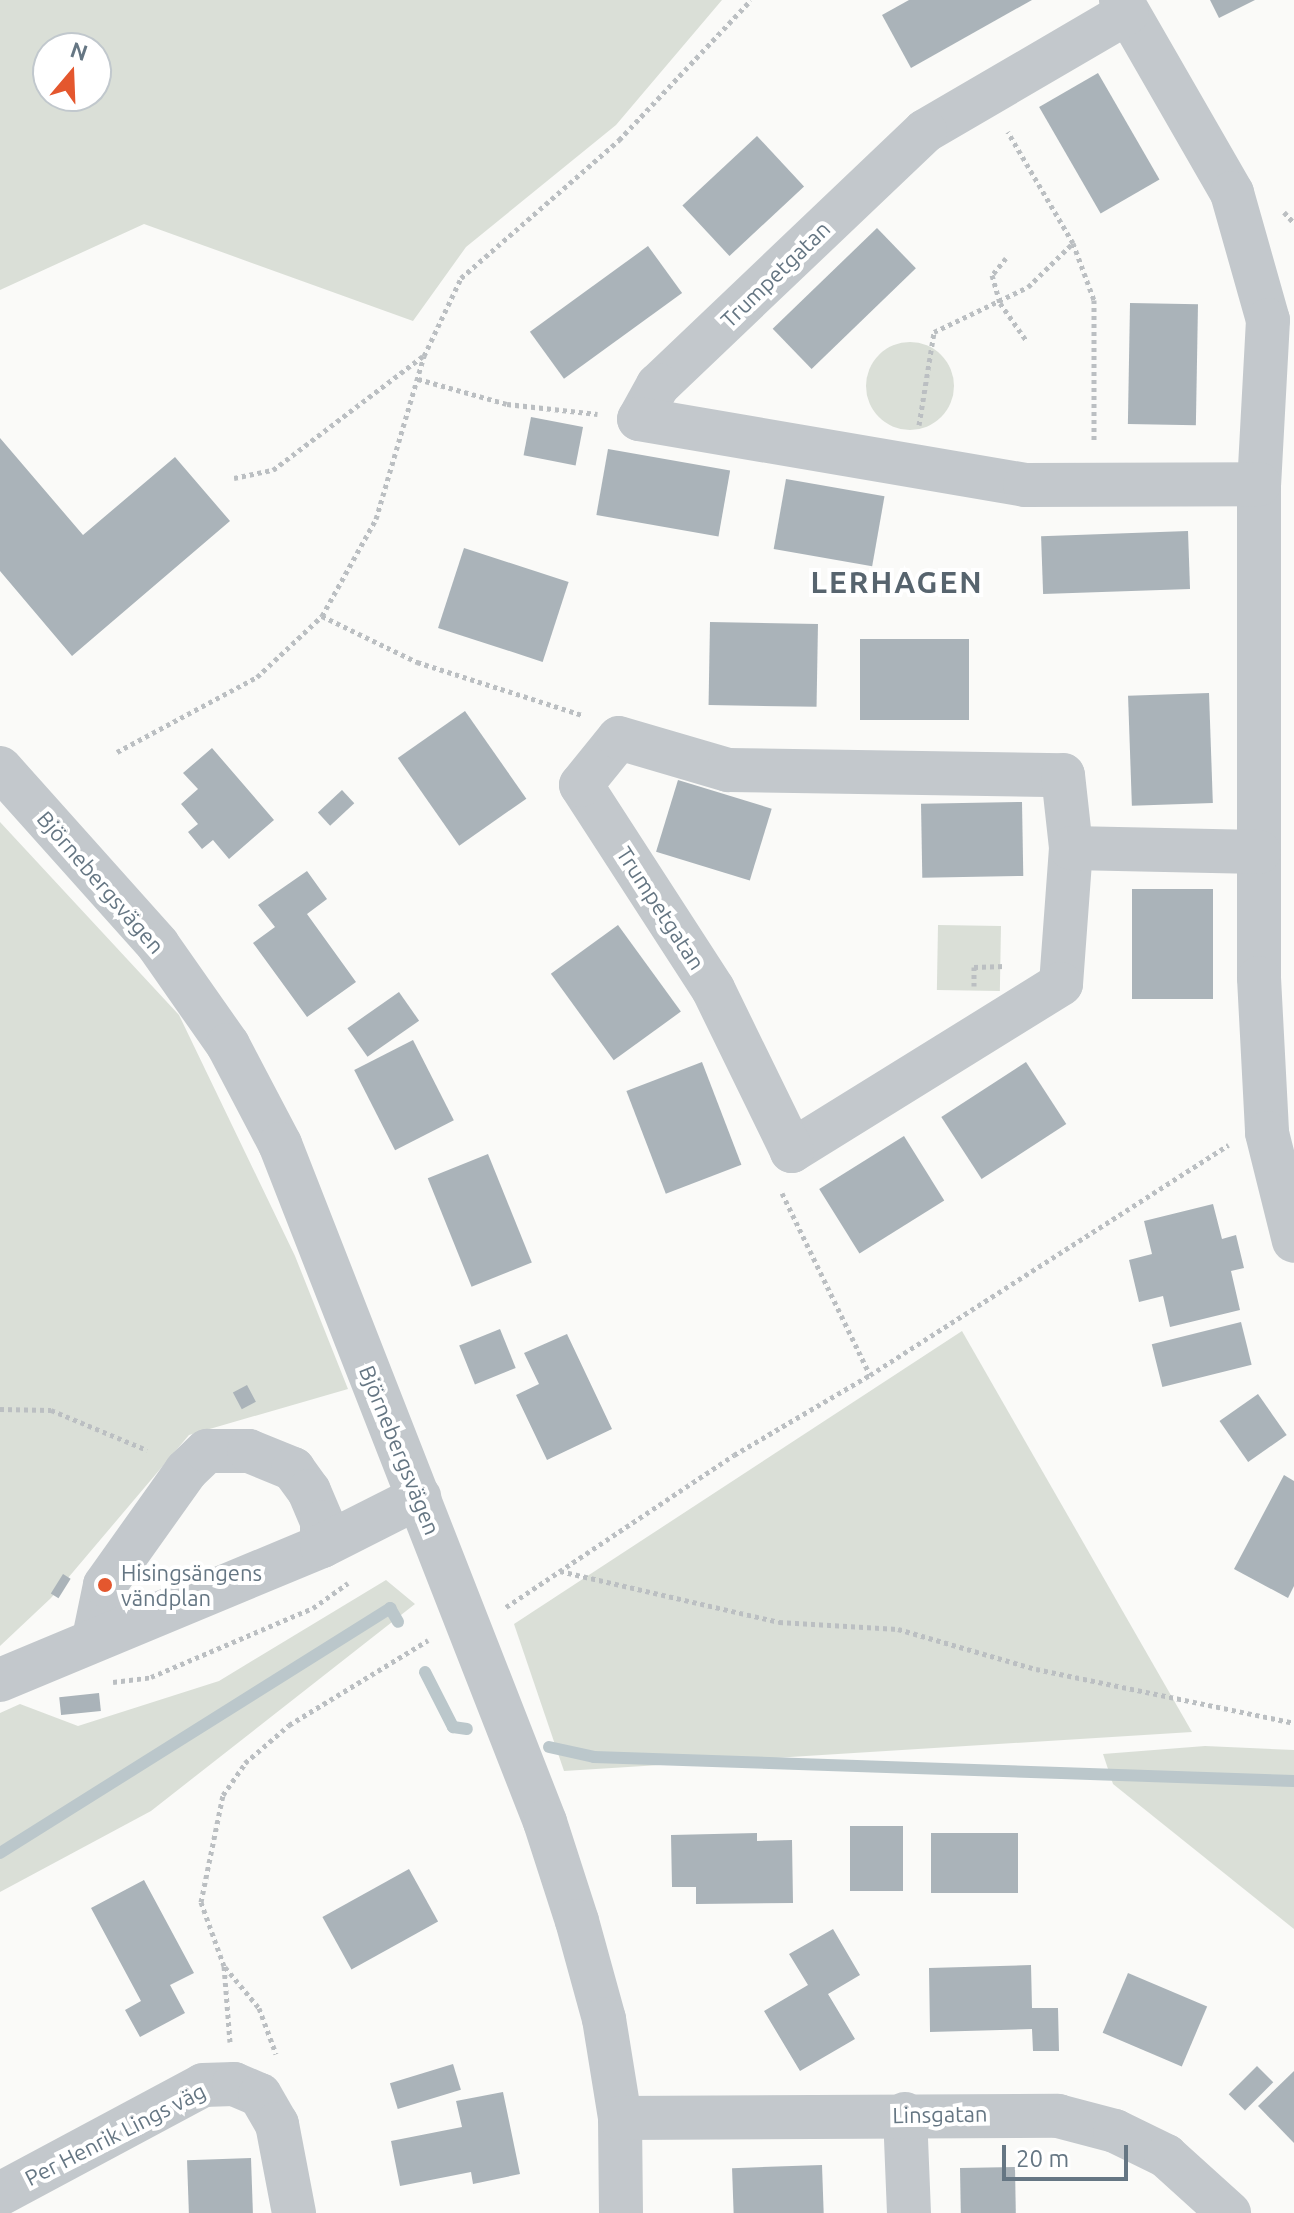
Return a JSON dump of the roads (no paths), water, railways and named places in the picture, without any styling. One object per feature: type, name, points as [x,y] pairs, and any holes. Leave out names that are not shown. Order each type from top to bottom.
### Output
[{"type":"street","name":"Trumpetgatan","points":[[1259,484],[1025,485],[639,419],[658,385],[925,131],[1124,6],[1232,193],[1281,321],[1259,484],[1259,852],[1267,1133],[1294,1241]]},
{"type":"street","name":"Trumpetgatan","points":[[619,738],[728,770],[1063,775],[1071,848],[1061,984],[792,1151],[713,989],[581,785],[619,738]]},
{"type":"street","name":"Björnebergsvägen","points":[[0,768],[158,945],[228,1045],[280,1144],[545,1822],[577,1921],[604,2019],[620,2118],[621,2213]]},
{"type":"street","points":[[1071,848],[1259,852]]},
{"type":"street","points":[[94,1638],[105,1585],[186,1471],[207,1451],[249,1451],[293,1469],[309,1491],[322,1522],[322,1546]]},
{"type":"street","points":[[0,1680],[94,1638],[322,1546],[419,1497]]},
{"type":"street","name":"Per Henrik Lings väg","points":[[0,2194],[203,2085],[234,2084],[260,2095],[277,2124],[294,2213]]},
{"type":"street","points":[[905,2114],[909,2213]]},
{"type":"street","name":"Linsgatan","points":[[620,2118],[905,2114],[1058,2116],[1115,2131],[1166,2156],[1229,2213]]},
{"type":"waterway","points":[[0,1853],[390,1608],[398,1622]]},
{"type":"waterway","points":[[425,1672],[453,1727],[467,1729]]},
{"type":"waterway","points":[[549,1747],[594,1757],[1294,1781]]},
{"type":"place","name":"Hisingsängens vändplan","points":[[105,1585]]},
{"type":"district","name":"LERHAGEN","points":[[897,582]]}]
